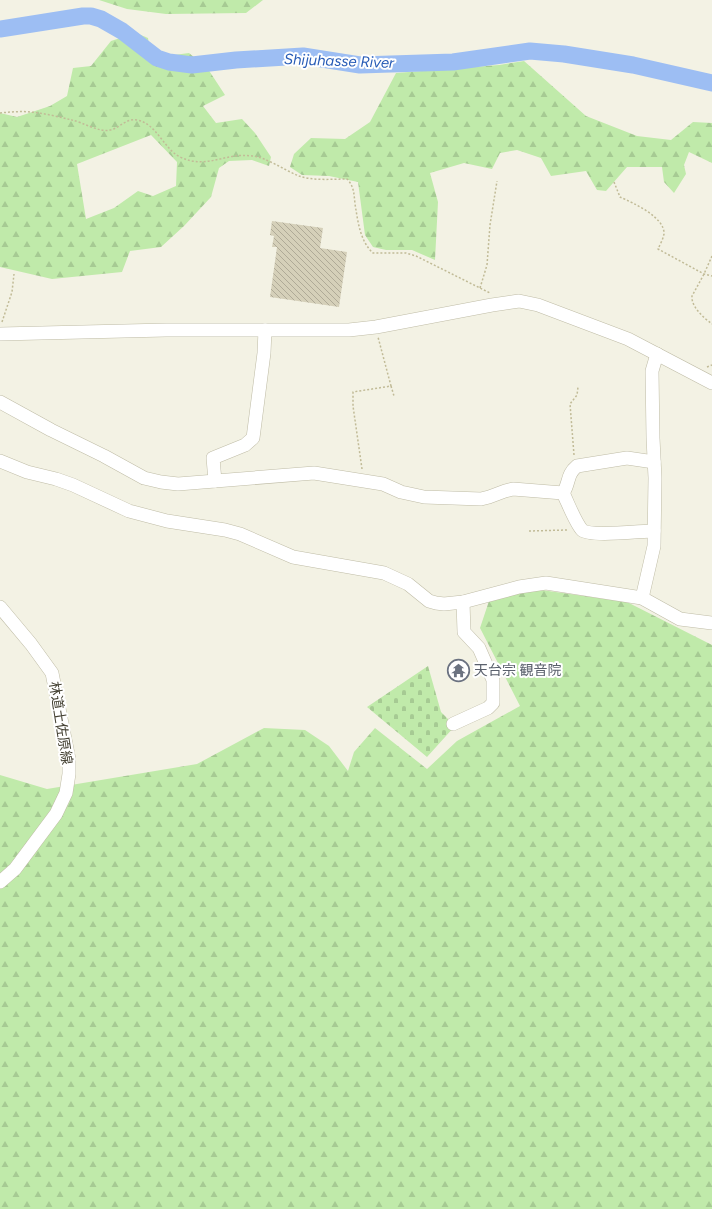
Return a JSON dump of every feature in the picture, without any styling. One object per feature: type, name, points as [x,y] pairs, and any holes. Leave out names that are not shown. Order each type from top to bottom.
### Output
[{"type":"street","points":[[1,328],[349,330],[376,328],[519,301],[538,305],[628,339],[712,383]]},
{"type":"street","points":[[215,481],[214,458],[245,445],[253,438],[264,353],[265,330]]},
{"type":"street","points":[[642,598],[654,546],[655,478],[652,372],[657,354]]},
{"type":"street","points":[[0,402],[144,478],[161,482],[178,484],[314,473],[383,484],[401,492],[424,497],[481,499],[490,497],[505,490],[513,489],[563,493]]},
{"type":"street","points":[[563,493],[571,472],[577,466],[627,458],[654,462]]},
{"type":"street","points":[[0,461],[27,472],[73,485],[129,511],[167,521],[225,530],[240,534],[293,557],[384,573],[408,584],[429,601],[436,603],[444,604],[463,602],[519,587],[546,583],[642,598],[680,619],[712,623]]},
{"type":"street","points":[[563,493],[583,530],[589,533],[600,534],[654,531]]},
{"type":"street","points":[[453,724],[488,708],[493,703],[493,680],[479,648],[464,632],[463,602]]},
{"type":"street","name":"林道土佐原線","points":[[0,607],[31,644],[52,673],[69,759],[69,774],[66,793],[56,814],[15,869],[0,882]]},
{"type":"path","points":[[0,113],[31,112],[74,120],[101,130],[110,130],[128,120],[137,120],[146,123],[180,157],[195,162],[206,162],[241,155],[254,156],[301,176],[328,180],[347,179],[353,184],[363,241],[373,253],[406,253],[416,256],[490,293]]},
{"type":"path","points":[[480,288],[488,265],[490,225],[496,181]]},
{"type":"path","points":[[614,182],[620,197],[651,214],[661,224],[664,235],[658,249],[704,274],[712,276]]},
{"type":"path","points":[[712,256],[692,296],[692,300],[698,311],[712,324]]},
{"type":"path","points":[[1,328],[12,292],[14,274]]},
{"type":"path","points":[[376,328],[394,396]]},
{"type":"path","points":[[364,481],[353,406],[353,392],[391,386]]},
{"type":"path","points":[[577,466],[575,462],[570,404],[577,394],[578,387]]},
{"type":"path","points":[[529,531],[583,530]]},
{"type":"green space","points":[[99,0],[263,0],[246,13],[166,14],[127,9]]},
{"type":"green space","points":[[136,33],[148,38],[151,58],[159,65],[174,55],[189,53],[208,69],[225,95],[203,106],[216,123],[242,119],[255,133],[271,157],[269,166],[252,160],[229,161],[219,168],[211,197],[184,226],[161,247],[130,251],[122,272],[52,279],[0,267],[0,113],[17,117],[50,106],[67,96],[73,68],[91,66],[111,41]],"holes":[[[151,135],[177,162],[176,186],[153,196],[138,191],[114,208],[86,219],[77,164]]]},
{"type":"green space","points":[[524,61],[586,116],[637,136],[671,140],[693,122],[712,123],[712,163],[689,152],[684,165],[686,174],[674,193],[664,182],[662,167],[627,167],[606,191],[597,190],[586,171],[551,176],[541,158],[517,150],[500,153],[492,169],[464,163],[430,173],[438,202],[435,260],[412,250],[386,250],[373,247],[365,235],[358,182],[329,176],[302,175],[290,167],[294,154],[311,138],[345,139],[370,122],[396,73],[499,65]]},
{"type":"green space","points":[[534,589],[627,602],[712,645],[712,1209],[0,1209],[0,775],[47,789],[197,764],[264,728],[305,730],[329,746],[348,771],[354,752],[375,728],[427,769],[457,741],[520,706],[480,628],[489,601]]},
{"type":"green space","points":[[428,666],[441,712],[455,726],[427,757],[367,707]]},
{"type":"building","points":[[272,221],[323,228],[320,248],[347,252],[339,307],[270,297],[277,247],[272,247],[274,236],[270,235]]},
{"type":"waterway","name":"Shijuhasse River","points":[[0,29],[91,16],[101,19],[122,31],[157,58],[169,62],[192,65],[236,60],[303,56],[360,65],[453,62],[530,51],[564,54],[633,65],[712,83]]},
{"type":"place","name":"天台宗 観音院","points":[[459,670]]}]
